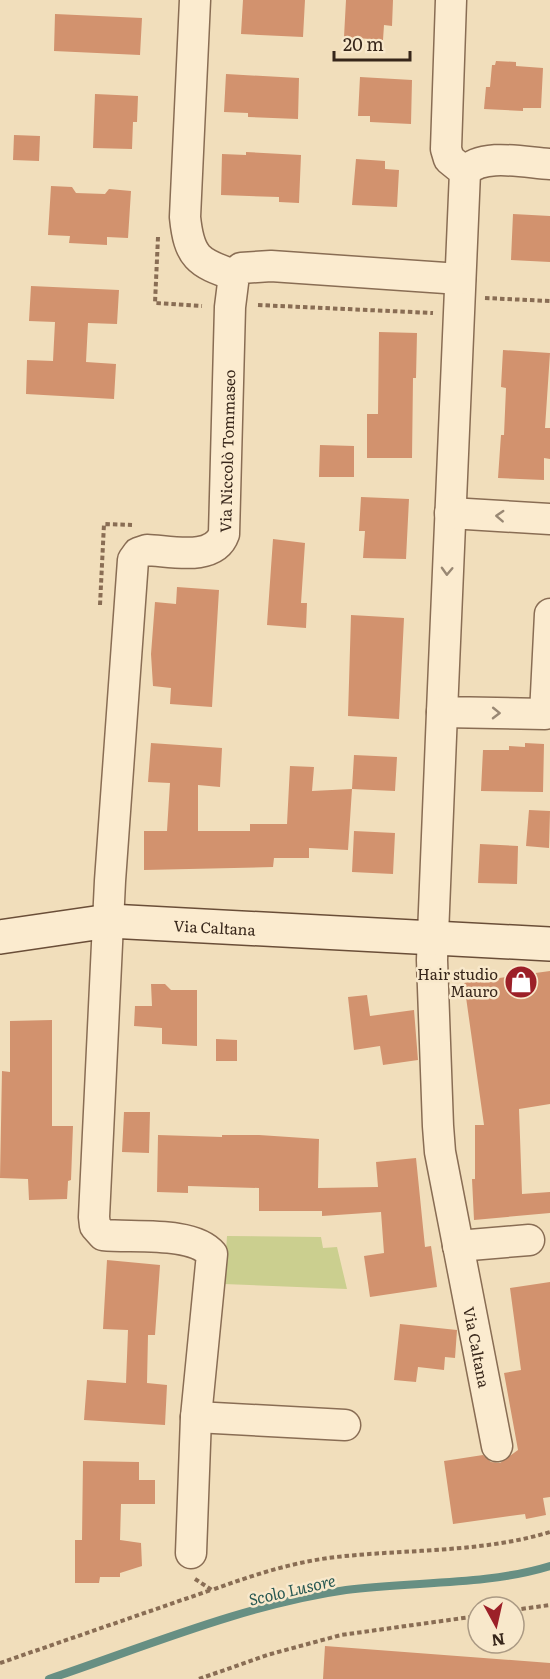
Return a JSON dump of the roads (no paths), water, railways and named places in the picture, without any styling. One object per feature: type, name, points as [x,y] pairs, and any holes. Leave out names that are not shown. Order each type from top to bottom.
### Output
[{"type":"main road","name":"Via Caltana","points":[[0,937],[109,921],[550,944]]},
{"type":"street","points":[[195,0],[185,218],[187,239],[193,254],[206,265],[234,275],[241,268],[252,266],[459,288]]},
{"type":"street","points":[[451,0],[446,149],[449,159],[465,172]]},
{"type":"street","points":[[432,937],[465,172],[469,167],[484,161],[550,164]]},
{"type":"street","name":"Via Niccolò Tommaseo","points":[[109,921],[133,560],[138,553],[147,550],[204,552],[213,549],[222,541],[230,307],[234,275]]},
{"type":"street","points":[[450,513],[550,519]]},
{"type":"street","points":[[441,712],[545,714],[550,614]]},
{"type":"street","points":[[109,921],[95,1226],[103,1235],[191,1240],[205,1245],[212,1254],[196,1417],[191,1553]]},
{"type":"street","name":"Via Caltana","points":[[432,937],[438,1135],[497,1446]]},
{"type":"street","points":[[458,1246],[529,1240]]},
{"type":"street","points":[[196,1417],[345,1425]]},
{"type":"waterway","name":"Scolo Lusore","points":[[49,1679],[196,1628],[271,1605],[346,1590],[475,1580],[550,1566]]},
{"type":"place","name":"Hair studio Mauro","points":[[521,982]]}]
